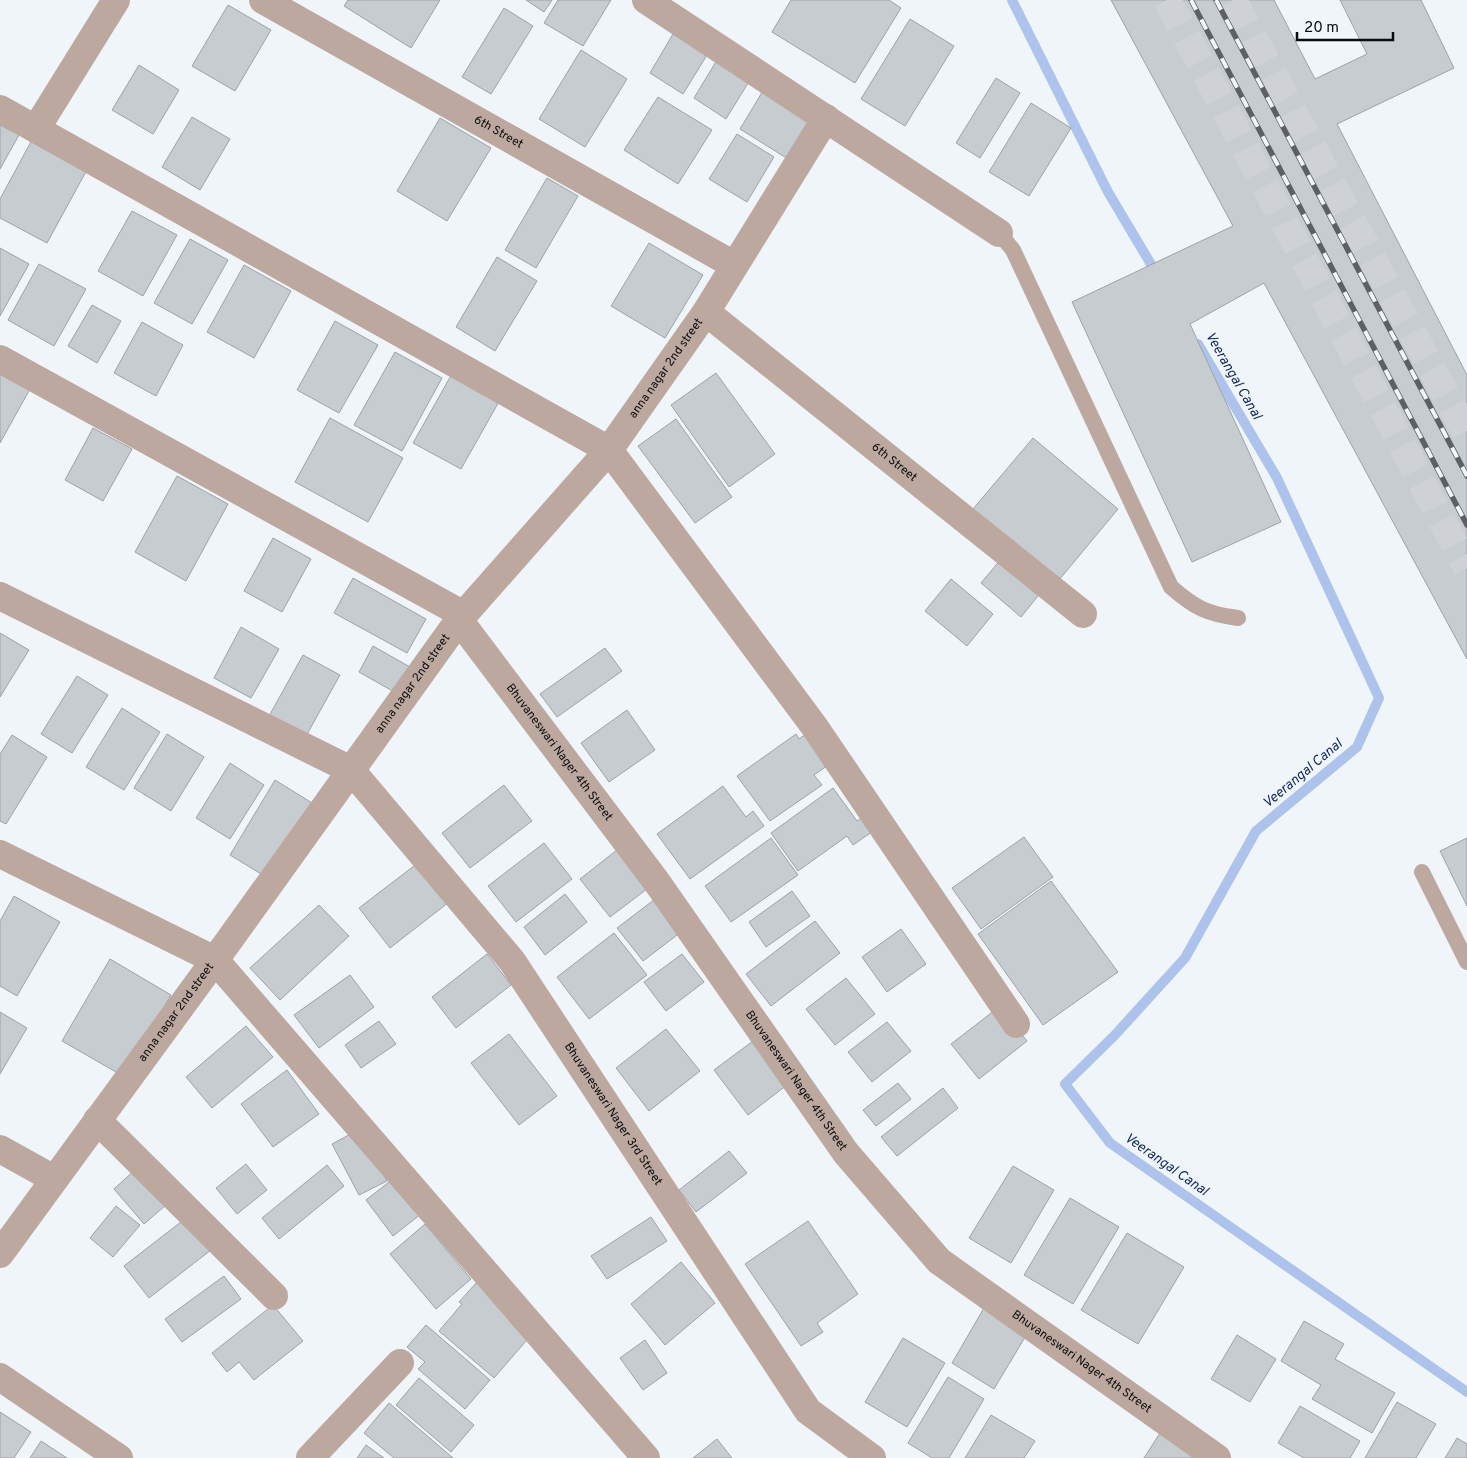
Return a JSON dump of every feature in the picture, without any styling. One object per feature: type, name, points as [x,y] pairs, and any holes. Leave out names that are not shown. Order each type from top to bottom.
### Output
[{"type":"street","points":[[36,130],[116,0]]},
{"type":"street","name":"6th Street","points":[[263,0],[734,265]]},
{"type":"street","points":[[646,0],[999,233]]},
{"type":"street","points":[[0,109],[609,450],[814,726],[1016,1024]]},
{"type":"street","name":"anna nagar 2nd street","points":[[0,1254],[462,618],[609,450],[706,312],[826,118]]},
{"type":"street","name":"6th Street","points":[[706,312],[1083,614]]},
{"type":"street","points":[[0,359],[462,618]]},
{"type":"street","points":[[0,596],[351,770]]},
{"type":"street","name":"Bhuvaneswari Nager 4th Street","points":[[462,618],[656,881],[846,1153],[939,1261],[1218,1458]]},
{"type":"street","name":"Bhuvaneswari Nager 3rd Street","points":[[351,770],[512,961],[808,1411],[872,1458]]},
{"type":"street","points":[[0,854],[215,960],[646,1458]]},
{"type":"street","points":[[98,1120],[274,1296]]},
{"type":"street","points":[[0,1149],[54,1179]]},
{"type":"street","points":[[310,1458],[400,1364]]},
{"type":"street","points":[[0,1377],[119,1458]]},
{"type":"lane","points":[[999,233],[1014,250],[1172,587],[1186,601],[1202,610],[1219,616],[1238,618]]},
{"type":"lane","points":[[1422,872],[1467,962]]},
{"type":"building","points":[[348,0],[440,0],[411,48],[344,6]]},
{"type":"building","points":[[526,0],[552,0],[544,12]]},
{"type":"building","points":[[558,0],[611,0],[583,46],[544,23]]},
{"type":"building","points":[[791,0],[889,0],[901,8],[855,83],[772,32]]},
{"type":"building","points":[[1111,0],[1274,0],[1315,79],[1367,54],[1340,0],[1421,0],[1454,68],[1337,124],[1467,375],[1467,659],[1264,283],[1190,324],[1281,522],[1192,562],[1072,302],[1233,226]]},
{"type":"building","points":[[228,5],[271,30],[235,91],[192,66]]},
{"type":"building","points":[[504,8],[533,26],[491,94],[462,77]]},
{"type":"building","points":[[910,19],[954,46],[905,126],[861,99]]},
{"type":"building","points":[[673,34],[707,55],[683,94],[650,73]]},
{"type":"building","points":[[581,50],[627,79],[585,147],[539,119]]},
{"type":"building","points":[[720,55],[753,75],[726,119],[694,98]]},
{"type":"building","points":[[139,65],[179,90],[153,134],[112,110]]},
{"type":"building","points":[[996,78],[1020,93],[980,158],[956,143]]},
{"type":"building","points":[[764,89],[813,119],[788,159],[740,129]]},
{"type":"building","points":[[658,97],[712,130],[678,184],[624,150]]},
{"type":"building","points":[[1031,103],[1071,128],[1029,196],[989,172]]},
{"type":"building","points":[[192,117],[230,139],[200,190],[162,167]]},
{"type":"building","points":[[440,118],[491,148],[447,221],[397,191]]},
{"type":"building","points":[[0,125],[19,135],[0,169]]},
{"type":"building","points":[[737,134],[774,157],[747,202],[709,179]]},
{"type":"building","points":[[33,138],[88,168],[47,243],[0,218],[0,199]]},
{"type":"building","points":[[547,178],[578,196],[536,268],[505,250]]},
{"type":"building","points":[[132,211],[177,235],[143,296],[98,271]]},
{"type":"building","points":[[190,239],[228,260],[192,324],[154,303]]},
{"type":"building","points":[[649,243],[703,275],[665,338],[611,306]]},
{"type":"building","points":[[0,248],[29,264],[0,316]]},
{"type":"building","points":[[497,257],[537,281],[495,351],[456,327]]},
{"type":"building","points":[[39,264],[86,289],[54,346],[8,320]]},
{"type":"building","points":[[244,265],[291,291],[254,358],[207,332]]},
{"type":"building","points":[[92,305],[121,321],[97,363],[68,346]]},
{"type":"building","points":[[335,321],[378,345],[339,413],[297,390]]},
{"type":"building","points":[[142,322],[183,345],[156,396],[114,373]]},
{"type":"building","points":[[395,352],[442,378],[402,451],[354,425]]},
{"type":"building","points":[[0,372],[30,389],[0,443]]},
{"type":"building","points":[[453,372],[501,398],[461,469],[413,443]]},
{"type":"building","points":[[716,373],[775,454],[729,487],[671,405]]},
{"type":"building","points":[[330,418],[403,458],[368,522],[295,482]]},
{"type":"building","points":[[676,419],[732,497],[695,523],[638,446]]},
{"type":"building","points":[[93,428],[132,449],[103,501],[65,480]]},
{"type":"building","points":[[1033,438],[1118,509],[1059,580],[973,509]]},
{"type":"building","points":[[177,476],[228,504],[186,581],[135,552]]},
{"type":"building","points":[[273,538],[311,559],[282,612],[244,591]]},
{"type":"building","points":[[1002,558],[1042,591],[1021,617],[981,583]]},
{"type":"building","points":[[353,578],[426,619],[407,653],[334,613]]},
{"type":"building","points":[[951,579],[993,614],[967,646],[925,611]]},
{"type":"building","points":[[241,627],[279,649],[251,698],[214,678]]},
{"type":"building","points":[[0,633],[29,650],[0,697]]},
{"type":"building","points":[[373,646],[410,667],[396,693],[359,672]]},
{"type":"building","points":[[605,648],[622,671],[557,717],[540,694]]},
{"type":"building","points":[[303,655],[340,675],[306,736],[269,716]]},
{"type":"building","points":[[77,676],[108,695],[72,753],[41,734]]},
{"type":"building","points":[[122,708],[160,732],[124,790],[86,767]]},
{"type":"building","points":[[627,710],[655,750],[609,782],[581,743]]},
{"type":"building","points":[[167,734],[204,757],[171,811],[134,788]]},
{"type":"building","points":[[796,734],[799,739],[806,734],[834,761],[814,775],[822,785],[770,821],[737,776]]},
{"type":"building","points":[[12,735],[47,757],[6,824],[0,821],[0,754]]},
{"type":"building","points":[[230,763],[264,785],[230,839],[196,818]]},
{"type":"building","points":[[275,780],[317,806],[271,880],[230,855]]},
{"type":"building","points":[[504,785],[532,821],[470,868],[442,833]]},
{"type":"building","points":[[723,786],[746,817],[753,811],[764,826],[690,879],[657,834]]},
{"type":"building","points":[[833,788],[857,821],[865,815],[876,829],[853,845],[847,836],[798,871],[771,833]]},
{"type":"building","points":[[1024,837],[1053,877],[981,929],[952,888]]},
{"type":"building","points":[[771,838],[798,875],[731,922],[705,886]]},
{"type":"building","points":[[1467,838],[1467,906],[1440,851]]},
{"type":"building","points":[[544,843],[572,879],[516,922],[488,886]]},
{"type":"building","points":[[617,850],[647,889],[610,917],[580,879]]},
{"type":"building","points":[[423,859],[453,899],[390,948],[359,908]]},
{"type":"building","points":[[1051,881],[1118,972],[1043,1025],[978,934]]},
{"type":"building","points":[[792,891],[810,916],[766,947],[749,922]]},
{"type":"building","points":[[565,894],[587,922],[545,955],[524,927]]},
{"type":"building","points":[[14,896],[60,922],[17,996],[0,986],[0,921]]},
{"type":"building","points":[[659,896],[685,929],[643,961],[617,928]]},
{"type":"building","points":[[319,905],[349,936],[280,1000],[250,968]]},
{"type":"building","points":[[815,921],[840,953],[771,1006],[746,974]]},
{"type":"building","points":[[901,929],[926,964],[887,992],[862,957]]},
{"type":"building","points":[[614,933],[647,975],[589,1019],[557,977]]},
{"type":"building","points":[[487,954],[511,985],[456,1028],[432,997]]},
{"type":"building","points":[[682,954],[704,982],[666,1011],[644,982]]},
{"type":"building","points":[[110,959],[171,995],[123,1076],[62,1041]]},
{"type":"building","points":[[350,975],[374,1007],[319,1048],[294,1015]]},
{"type":"building","points":[[846,978],[875,1014],[835,1045],[806,1009]]},
{"type":"building","points":[[999,1007],[1027,1041],[979,1079],[951,1044]]},
{"type":"building","points":[[0,1012],[27,1028],[0,1074]]},
{"type":"building","points":[[379,1021],[396,1044],[361,1068],[345,1045]]},
{"type":"building","points":[[887,1022],[911,1051],[872,1082],[848,1052]]},
{"type":"building","points":[[246,1026],[273,1057],[212,1108],[186,1077]]},
{"type":"building","points":[[666,1029],[700,1071],[649,1111],[616,1068]]},
{"type":"building","points":[[509,1034],[557,1096],[519,1125],[471,1063]]},
{"type":"building","points":[[753,1041],[787,1085],[748,1115],[714,1070]]},
{"type":"building","points":[[287,1070],[319,1114],[273,1147],[241,1104]]},
{"type":"building","points":[[898,1083],[911,1099],[876,1126],[863,1110]]},
{"type":"building","points":[[943,1088],[958,1108],[897,1156],[881,1137]]},
{"type":"building","points":[[360,1129],[387,1181],[359,1195],[332,1144]]},
{"type":"building","points":[[729,1151],[747,1173],[696,1212],[679,1190]]},
{"type":"building","points":[[246,1164],[267,1190],[237,1214],[216,1188]]},
{"type":"building","points":[[327,1165],[344,1186],[279,1239],[262,1218]]},
{"type":"building","points":[[1013,1166],[1054,1190],[1011,1263],[969,1238]]},
{"type":"building","points":[[136,1169],[166,1205],[144,1224],[114,1189]]},
{"type":"building","points":[[394,1178],[421,1214],[393,1236],[366,1200]]},
{"type":"building","points":[[1070,1198],[1119,1227],[1073,1304],[1024,1275]]},
{"type":"building","points":[[116,1206],[140,1225],[113,1257],[90,1238]]},
{"type":"building","points":[[651,1217],[667,1241],[607,1279],[591,1256]]},
{"type":"building","points":[[186,1218],[211,1250],[149,1298],[124,1266]]},
{"type":"building","points":[[808,1221],[858,1294],[817,1323],[823,1332],[801,1346],[745,1264]]},
{"type":"building","points":[[425,1224],[471,1279],[436,1309],[390,1254]]},
{"type":"building","points":[[1127,1233],[1184,1267],[1138,1344],[1081,1310]]},
{"type":"building","points":[[681,1262],[715,1303],[665,1345],[631,1304]]},
{"type":"building","points":[[224,1276],[241,1299],[182,1342],[165,1319]]},
{"type":"building","points":[[477,1282],[533,1333],[494,1378],[439,1331],[462,1304],[459,1302]]},
{"type":"building","points":[[273,1305],[303,1341],[254,1380],[239,1362],[227,1372],[212,1353]]},
{"type":"building","points":[[984,1308],[1027,1334],[994,1389],[952,1363]]},
{"type":"building","points":[[1304,1321],[1344,1344],[1335,1359],[1395,1393],[1372,1433],[1312,1399],[1321,1385],[1281,1361]]},
{"type":"building","points":[[426,1325],[490,1380],[465,1409],[418,1369],[425,1362],[407,1347]]},
{"type":"building","points":[[1237,1335],[1276,1359],[1250,1402],[1211,1379]]},
{"type":"building","points":[[903,1338],[945,1363],[907,1427],[865,1402]]},
{"type":"building","points":[[645,1340],[667,1373],[643,1390],[620,1358]]},
{"type":"building","points":[[948,1377],[984,1399],[949,1458],[932,1458],[908,1443]]},
{"type":"building","points":[[419,1378],[474,1425],[451,1452],[396,1405]]},
{"type":"building","points":[[1397,1402],[1436,1424],[1416,1458],[1365,1458]]},
{"type":"building","points":[[389,1403],[453,1458],[394,1458],[364,1433]]},
{"type":"building","points":[[1300,1406],[1360,1441],[1350,1458],[1304,1458],[1278,1443]]},
{"type":"building","points":[[0,1412],[31,1432],[14,1458],[0,1458]]},
{"type":"building","points":[[991,1415],[1035,1441],[1024,1458],[965,1458]]},
{"type":"building","points":[[1160,1433],[1201,1458],[1144,1458]]},
{"type":"building","points":[[1457,1438],[1467,1444],[1467,1458],[1445,1458]]},
{"type":"building","points":[[717,1439],[732,1458],[693,1458]]},
{"type":"building","points":[[41,1441],[67,1458],[30,1458]]},
{"type":"building","points":[[366,1445],[384,1458],[357,1458]]},
{"type":"waterway","name":"Veerangal Canal","points":[[1012,0],[1108,192],[1158,276]]},
{"type":"waterway","name":"Veerangal Canal","points":[[1198,344],[1277,478],[1379,698],[1357,747],[1256,831],[1185,958],[1114,1036],[1065,1084],[1110,1143],[1467,1392]]},
{"type":"tunnel","points":[[1167,0],[1467,568]]},
{"type":"tunnel","points":[[1233,0],[1467,434]]},
{"type":"railway","points":[[1191,0],[1467,525]]},
{"type":"railway","points":[[1216,0],[1467,476]]}]
